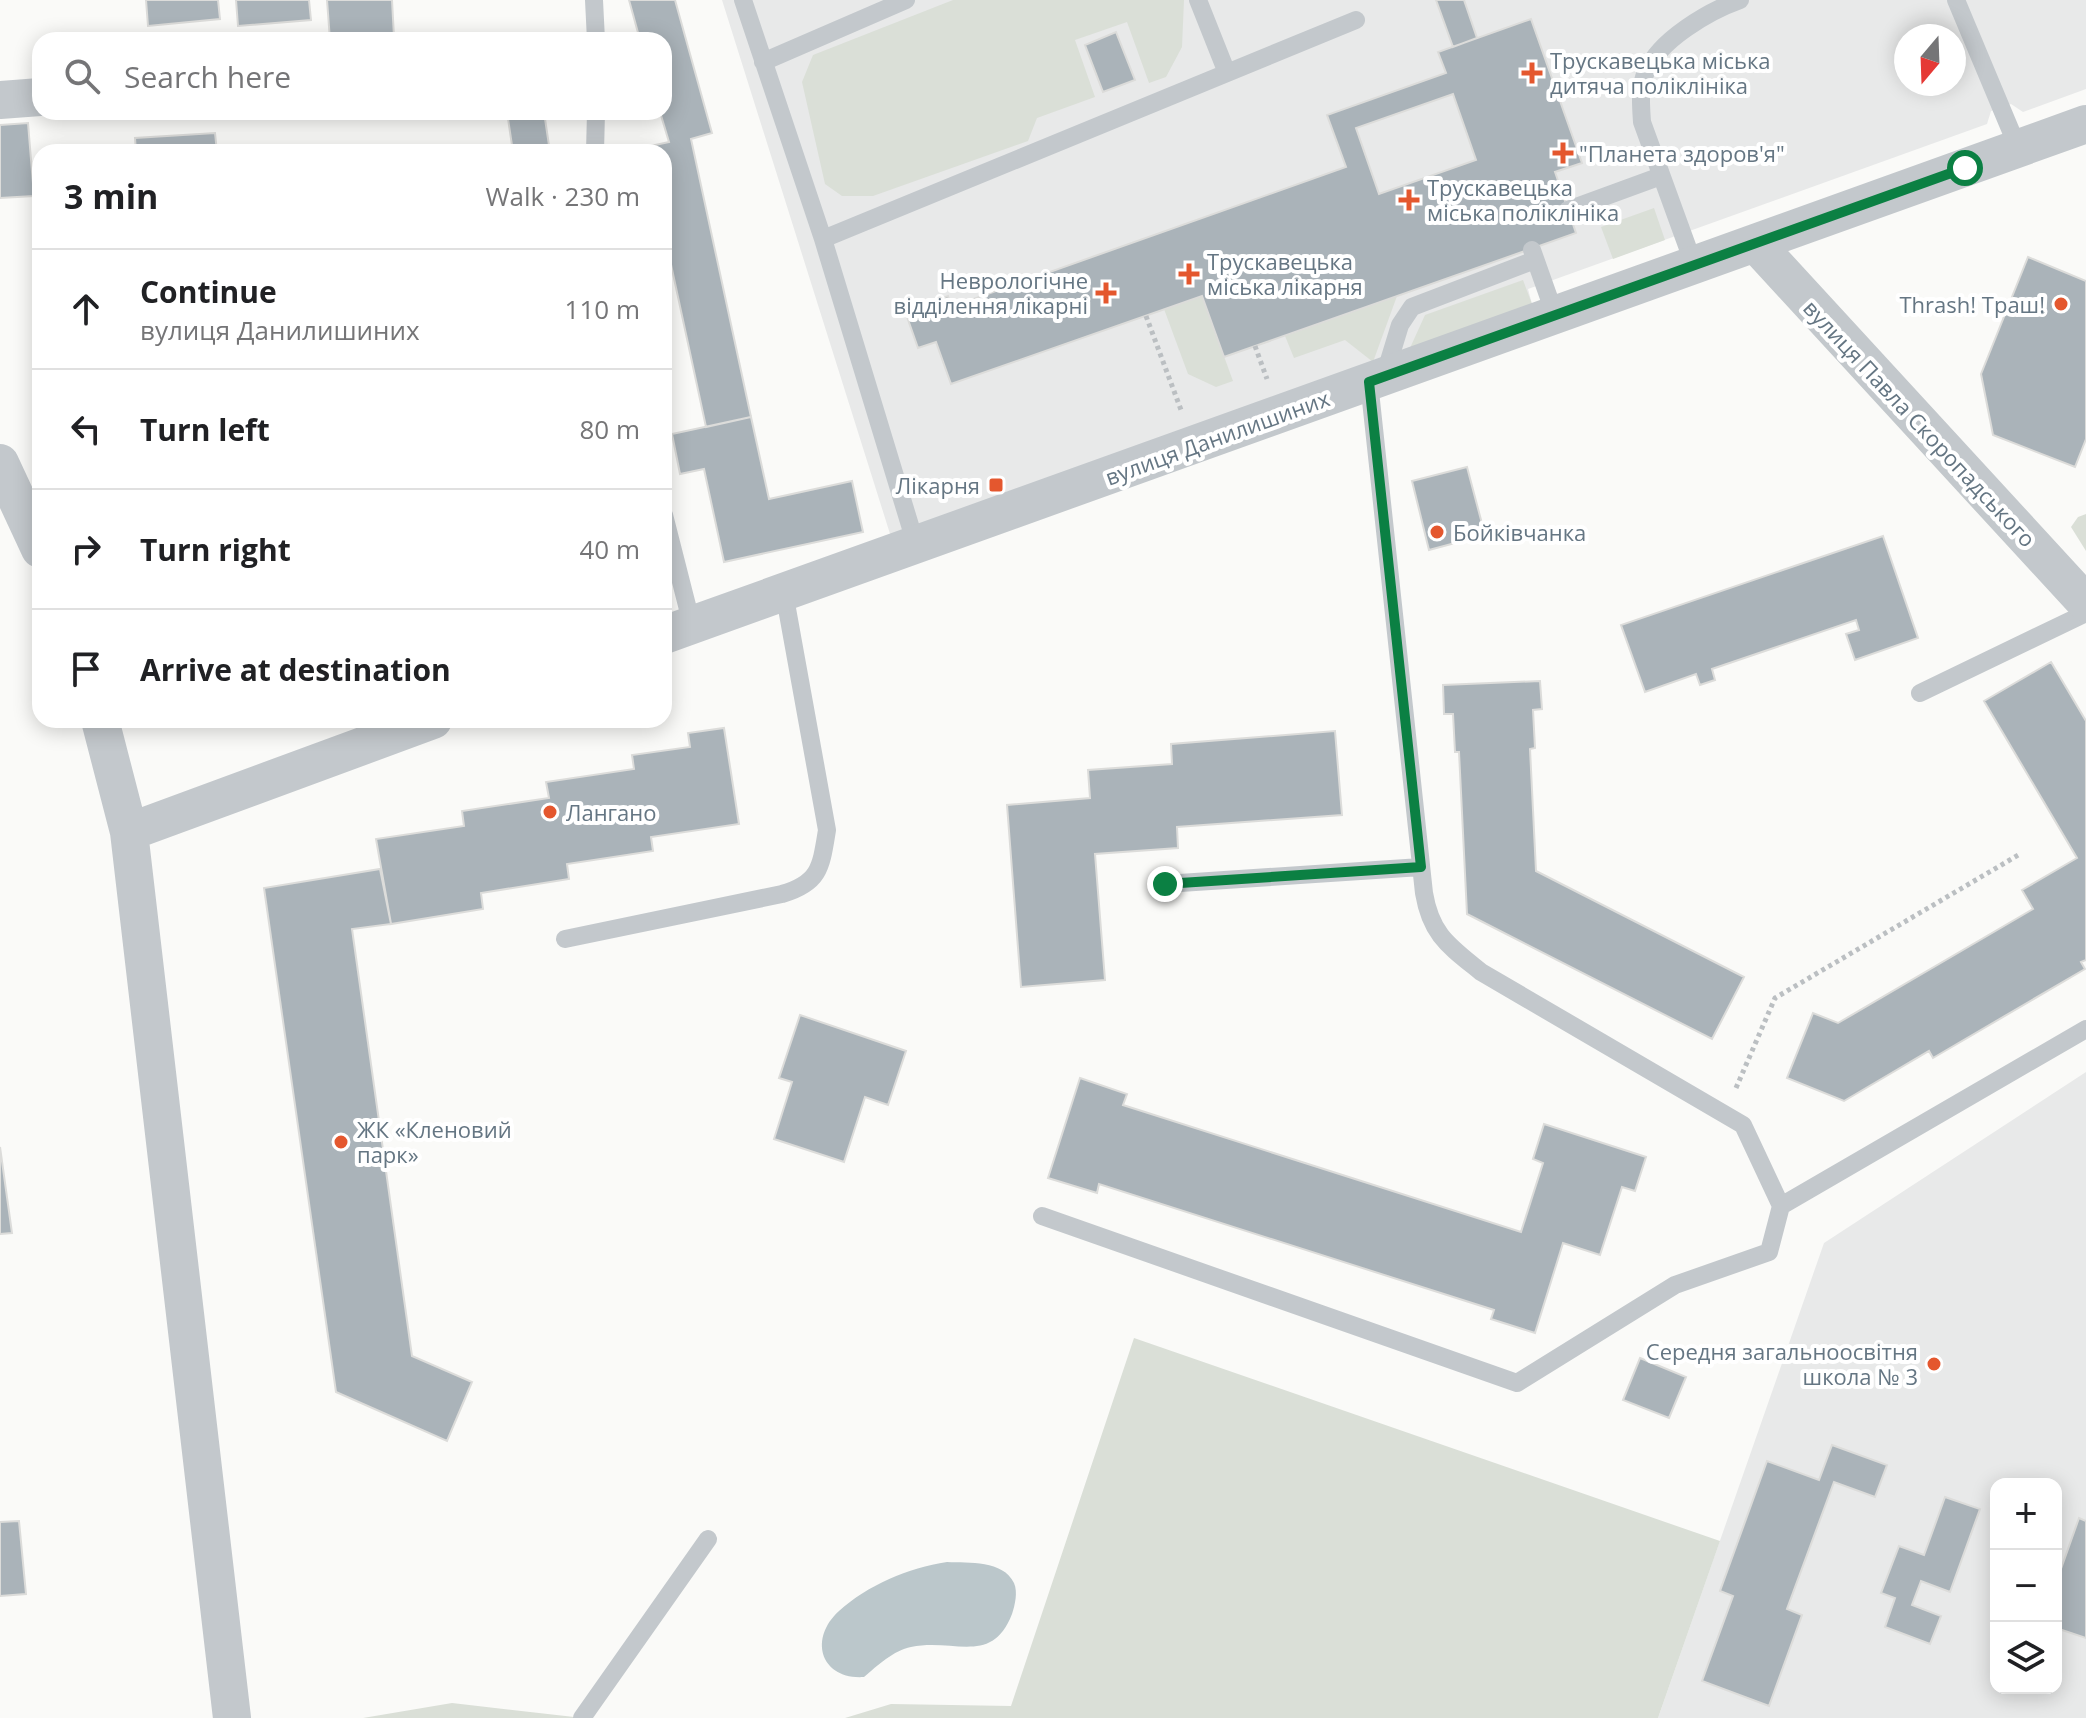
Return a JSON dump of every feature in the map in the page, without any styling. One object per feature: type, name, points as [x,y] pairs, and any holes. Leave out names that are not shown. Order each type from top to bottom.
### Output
[{"type":"street","points":[[0,100],[32,98]]},
{"type":"street","name":"вулиця Данилишиних","points":[[678,630],[2086,124]]},
{"type":"street","name":"вулиця Павла Скоропадського","points":[[1755,243],[2086,603]]},
{"type":"street","points":[[0,463],[13,527],[32,542]]},
{"type":"street","points":[[102,728],[129,832],[232,1718]]},
{"type":"street","points":[[129,832],[411,728]]},
{"type":"lane","points":[[594,0],[596,32]]},
{"type":"lane","points":[[743,0],[823,239],[916,545]]},
{"type":"lane","points":[[763,62],[906,0]]},
{"type":"lane","points":[[1198,0],[1227,73]]},
{"type":"lane","points":[[1694,265],[1642,122],[1641,98],[1646,71],[1671,41],[1711,10],[1740,0]]},
{"type":"lane","points":[[1956,0],[2018,148]]},
{"type":"lane","points":[[823,239],[1356,20]]},
{"type":"lane","points":[[595,144],[596,120]]},
{"type":"lane","points":[[1568,210],[1661,176]]},
{"type":"lane","points":[[1042,1216],[1517,1383],[1675,1285],[1769,1252],[1781,1206],[1743,1125],[1481,972],[1444,943],[1428,920],[1377,379],[1400,325],[1412,307],[1533,254],[1555,315]]},
{"type":"lane","points":[[672,581],[678,630]]},
{"type":"lane","points":[[565,939],[805,888],[821,867],[827,830],[784,592]]},
{"type":"lane","points":[[1920,693],[2086,613]]},
{"type":"lane","points":[[1165,884],[1421,867]]},
{"type":"lane","points":[[1781,1206],[2086,1029]]},
{"type":"lane","points":[[582,1718],[708,1539]]},
{"type":"path","points":[[1146,316],[1168,374]]},
{"type":"path","points":[[1255,346],[1269,386]]},
{"type":"path","points":[[1725,1115],[1775,998],[2020,854]]},
{"type":"shaded area","name":"Трускавецька міська лікарня","points":[[722,0],[2086,0],[2086,89],[2023,112],[2011,104],[1991,111],[1987,124],[1528,289],[1532,304],[891,537]]},
{"type":"shaded area","points":[[953,0],[1184,0],[1182,47],[1166,77],[1149,83],[1127,22],[1075,40],[1095,97],[1037,118],[1028,141],[873,196],[842,196],[825,184],[802,82],[813,55]]},
{"type":"shaded area","points":[[1654,208],[1665,240],[1613,259],[1601,227]]},
{"type":"shaded area","points":[[1523,280],[1532,304],[1410,348],[1425,315]]},
{"type":"shaded area","points":[[1202,296],[1233,381],[1216,387],[1188,374],[1164,309]]},
{"type":"shaded area","points":[[1397,296],[1373,362],[1345,340],[1294,358],[1285,336]]},
{"type":"shaded area","points":[[2086,514],[2086,551],[2071,527],[2078,517]]},
{"type":"shaded area","name":"Середня загальноосвітня школа № 3","points":[[2086,1072],[2086,1718],[1658,1718],[1824,1243]]},
{"type":"shaded area","points":[[1134,1338],[1720,1541],[1658,1718],[845,1718],[891,1704],[1011,1706]]},
{"type":"shaded area","points":[[947,1562],[994,1567],[1002,1570],[1014,1583],[1016,1594],[1012,1614],[1004,1630],[994,1640],[970,1647],[911,1647],[898,1651],[864,1677],[849,1676],[829,1665],[822,1645],[824,1634],[839,1611],[889,1579]]},
{"type":"shaded area","points":[[452,1703],[583,1718],[363,1718]]},
{"type":"building","points":[[146,0],[218,0],[220,19],[148,26]]},
{"type":"building","points":[[236,0],[309,0],[311,20],[238,26]]},
{"type":"building","points":[[327,0],[392,0],[394,32],[329,32]]},
{"type":"building","points":[[629,0],[675,0],[712,133],[691,139],[751,417],[706,427],[672,269],[672,144],[660,144],[669,142],[662,120],[672,120],[672,32],[638,32]]},
{"type":"building","points":[[1436,0],[1464,0],[1477,38],[1453,47]]},
{"type":"building","name":"Трускавецька міська поліклініка","points":[[1531,19],[1582,163],[1555,172],[1576,233],[1224,357],[1202,296],[951,384],[936,342],[918,348],[905,311],[948,296],[951,307],[1346,167],[1327,115],[1446,73],[1438,52]],"holes":[[[1453,94],[1476,160],[1379,194],[1356,128]]]},
{"type":"building","points":[[1116,32],[1135,80],[1103,92],[1085,45]]},
{"type":"building","points":[[508,120],[545,120],[549,144],[512,144]]},
{"type":"building","points":[[28,123],[32,196],[0,198],[0,125]]},
{"type":"building","points":[[215,133],[216,144],[135,144],[135,138]]},
{"type":"building","points":[[2028,257],[2086,281],[2086,439],[2075,467],[1993,435],[1981,374]]},
{"type":"building","points":[[751,417],[769,499],[852,481],[863,532],[724,562],[704,469],[680,474],[672,434]]},
{"type":"building","points":[[1467,467],[1485,535],[1429,550],[1412,481]]},
{"type":"building","points":[[1883,536],[1918,638],[1855,660],[1846,634],[1859,630],[1856,620],[1712,669],[1715,680],[1700,685],[1696,674],[1645,692],[1621,625]]},
{"type":"building","points":[[2051,662],[2086,721],[2086,960],[2081,962],[2085,969],[1933,1058],[1929,1051],[1844,1101],[1787,1078],[1813,1013],[1838,1023],[2033,909],[2022,890],[2077,858],[1984,701]]},
{"type":"building","points":[[1540,681],[1542,709],[1533,710],[1535,748],[1530,749],[1536,871],[1744,977],[1712,1039],[1467,914],[1459,752],[1455,752],[1453,714],[1444,714],[1443,685]]},
{"type":"building","points":[[724,728],[739,824],[651,837],[653,851],[567,864],[569,879],[481,893],[483,909],[391,924],[376,839],[464,826],[462,811],[549,798],[546,782],[634,769],[632,755],[690,747],[688,733]]},
{"type":"building","points":[[1335,731],[1342,815],[1177,827],[1178,848],[1095,854],[1105,980],[1021,987],[1007,805],[1090,798],[1088,770],[1172,764],[1171,744]]},
{"type":"building","name":"ЖК «Кленовий парк»","points":[[380,869],[391,924],[352,929],[412,1356],[472,1382],[447,1441],[336,1392],[264,888]]},
{"type":"building","points":[[800,1015],[906,1051],[888,1105],[865,1097],[844,1162],[774,1139],[792,1082],[779,1078]]},
{"type":"building","points":[[1080,1078],[1127,1094],[1123,1105],[1521,1232],[1543,1163],[1533,1159],[1544,1124],[1646,1157],[1635,1191],[1622,1187],[1600,1255],[1563,1243],[1535,1333],[1491,1319],[1494,1310],[1099,1184],[1097,1193],[1048,1178]]},
{"type":"building","points":[[0,1147],[12,1233],[0,1234]]},
{"type":"building","points":[[1640,1358],[1686,1377],[1669,1418],[1623,1400]]},
{"type":"building","points":[[1832,1445],[1887,1465],[1875,1497],[1834,1482],[1787,1609],[1802,1615],[1769,1706],[1702,1681],[1733,1596],[1720,1591],[1767,1461],[1819,1480]]},
{"type":"building","points":[[1945,1497],[1980,1509],[1950,1592],[1921,1581],[1912,1605],[1941,1616],[1930,1644],[1885,1627],[1895,1598],[1881,1593],[1899,1546],[1924,1555]]},
{"type":"building","points":[[2079,1518],[2086,1521],[2086,1638],[2062,1630],[2062,1566]]},
{"type":"building","points":[[19,1521],[26,1594],[0,1596],[0,1522]]},
{"type":"place","name":"Трускавецька міська дитяча поліклініка","points":[[1532,73]]},
{"type":"place","name":"\"Планета здоров'я\"","points":[[1563,153]]},
{"type":"place","name":"Трускавецька міська поліклініка","points":[[1409,200]]},
{"type":"place","name":"Трускавецька міська лікарня","points":[[1189,274]]},
{"type":"place","name":"Неврологічне відділення лікарні","points":[[1106,293]]},
{"type":"place","name":"Thrash! Траш!","points":[[2061,304]]},
{"type":"place","name":"Лікарня","points":[[996,485]]},
{"type":"place","name":"Бойківчанка","points":[[1437,532]]},
{"type":"place","name":"Лангано","points":[[550,812]]},
{"type":"place","name":"ЖК «Кленовий парк»","points":[[341,1142]]},
{"type":"place","name":"Середня загальноосвітня школа № 3","points":[[1934,1364]]},
{"type":"route","points":[[1165,884],[1421,867],[1369,382],[1965,168]]}]
